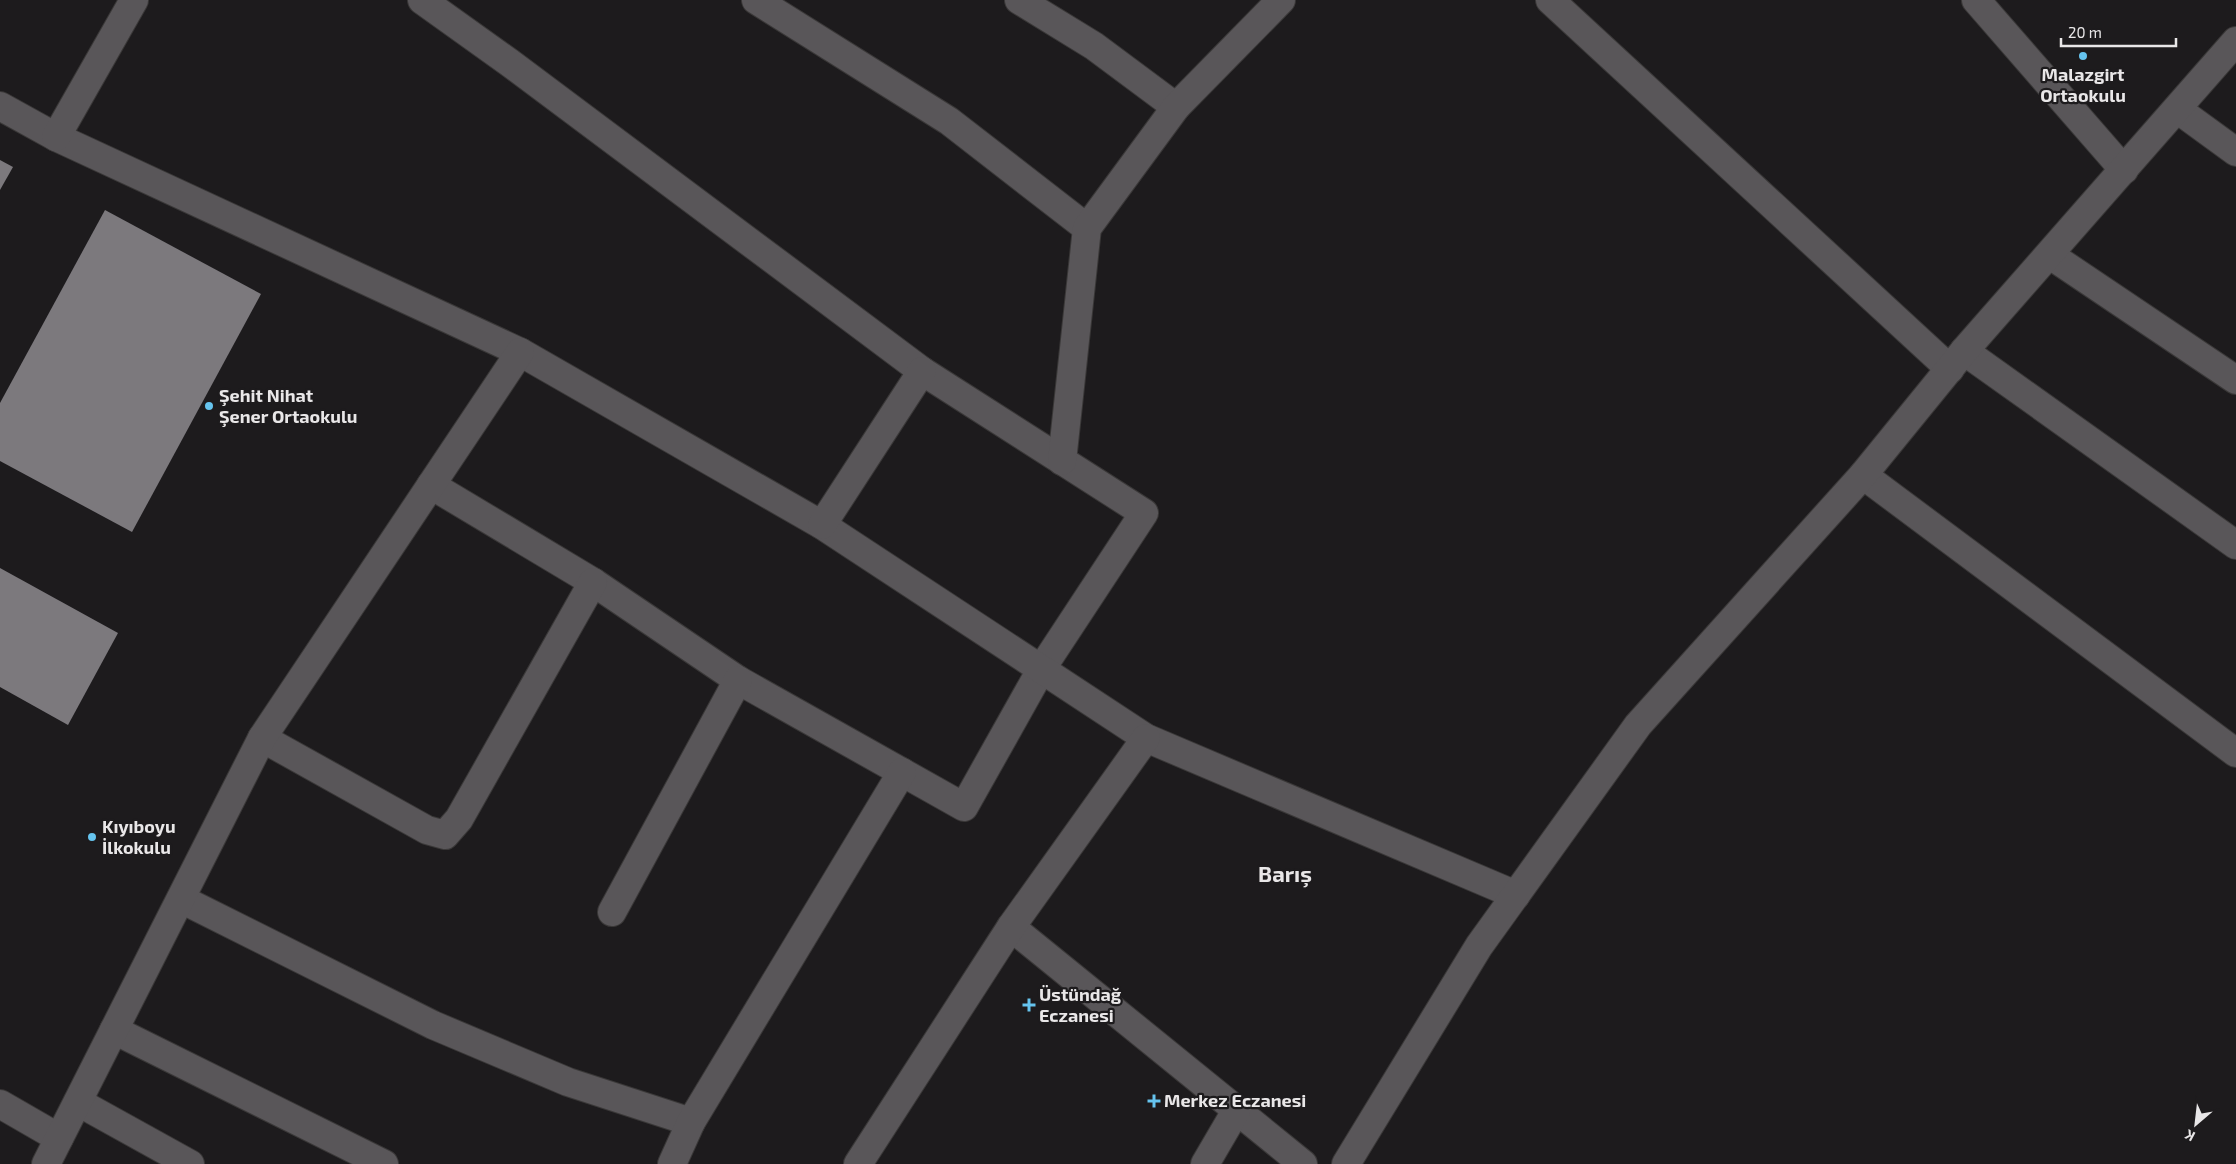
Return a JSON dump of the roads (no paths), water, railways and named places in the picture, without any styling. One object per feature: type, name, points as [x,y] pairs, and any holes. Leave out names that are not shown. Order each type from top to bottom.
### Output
[{"type":"street","points":[[56,137],[134,0]]},
{"type":"street","points":[[422,0],[510,63],[922,371],[1144,513],[1042,668],[964,807],[738,680],[593,582],[431,485]]},
{"type":"street","points":[[756,0],[949,121],[1087,228]]},
{"type":"street","points":[[1019,0],[1094,46],[1176,107]]},
{"type":"street","points":[[1062,461],[1087,228],[1176,107],[1281,0]]},
{"type":"street","points":[[1550,0],[1957,360],[2236,545]]},
{"type":"street","points":[[1976,0],[2124,170]]},
{"type":"street","points":[[1346,1164],[1480,946],[1638,725],[1863,475],[1957,360],[2236,41]]},
{"type":"street","points":[[0,106],[56,137],[520,352],[822,525],[1146,738],[1516,895]]},
{"type":"street","points":[[2177,109],[2236,152]]},
{"type":"street","points":[[2050,255],[2236,380]]},
{"type":"street","points":[[46,1164],[262,738],[520,352]]},
{"type":"street","points":[[822,525],[922,371]]},
{"type":"street","points":[[1863,475],[2236,753]]},
{"type":"street","points":[[262,738],[427,830],[445,835],[459,819],[593,582]]},
{"type":"street","points":[[612,912],[738,680]]},
{"type":"street","points":[[858,1164],[1011,927],[1146,738]]},
{"type":"street","points":[[672,1164],[691,1122],[902,772]]},
{"type":"street","points":[[181,899],[433,1025],[568,1082],[691,1122]]},
{"type":"street","points":[[1011,927],[1303,1164]]},
{"type":"street","points":[[114,1030],[384,1164]]},
{"type":"street","points":[[78,1102],[190,1164]]},
{"type":"street","points":[[0,1104],[59,1138]]},
{"type":"street","points":[[1205,1164],[1236,1110]]},
{"type":"place","name":"Malazgirt Ortaokulu","points":[[2083,56]]},
{"type":"place","name":"Şehit Nihat Şener Ortaokulu","points":[[209,406]]},
{"type":"place","name":"Kıyıboyu İlkokulu","points":[[92,837]]},
{"type":"place","name":"Üstündağ Eczanesi","points":[[1029,1005]]},
{"type":"place","name":"Merkez Eczanesi","points":[[1154,1101]]},
{"type":"district","name":"Barış","points":[[1285,874]]}]
